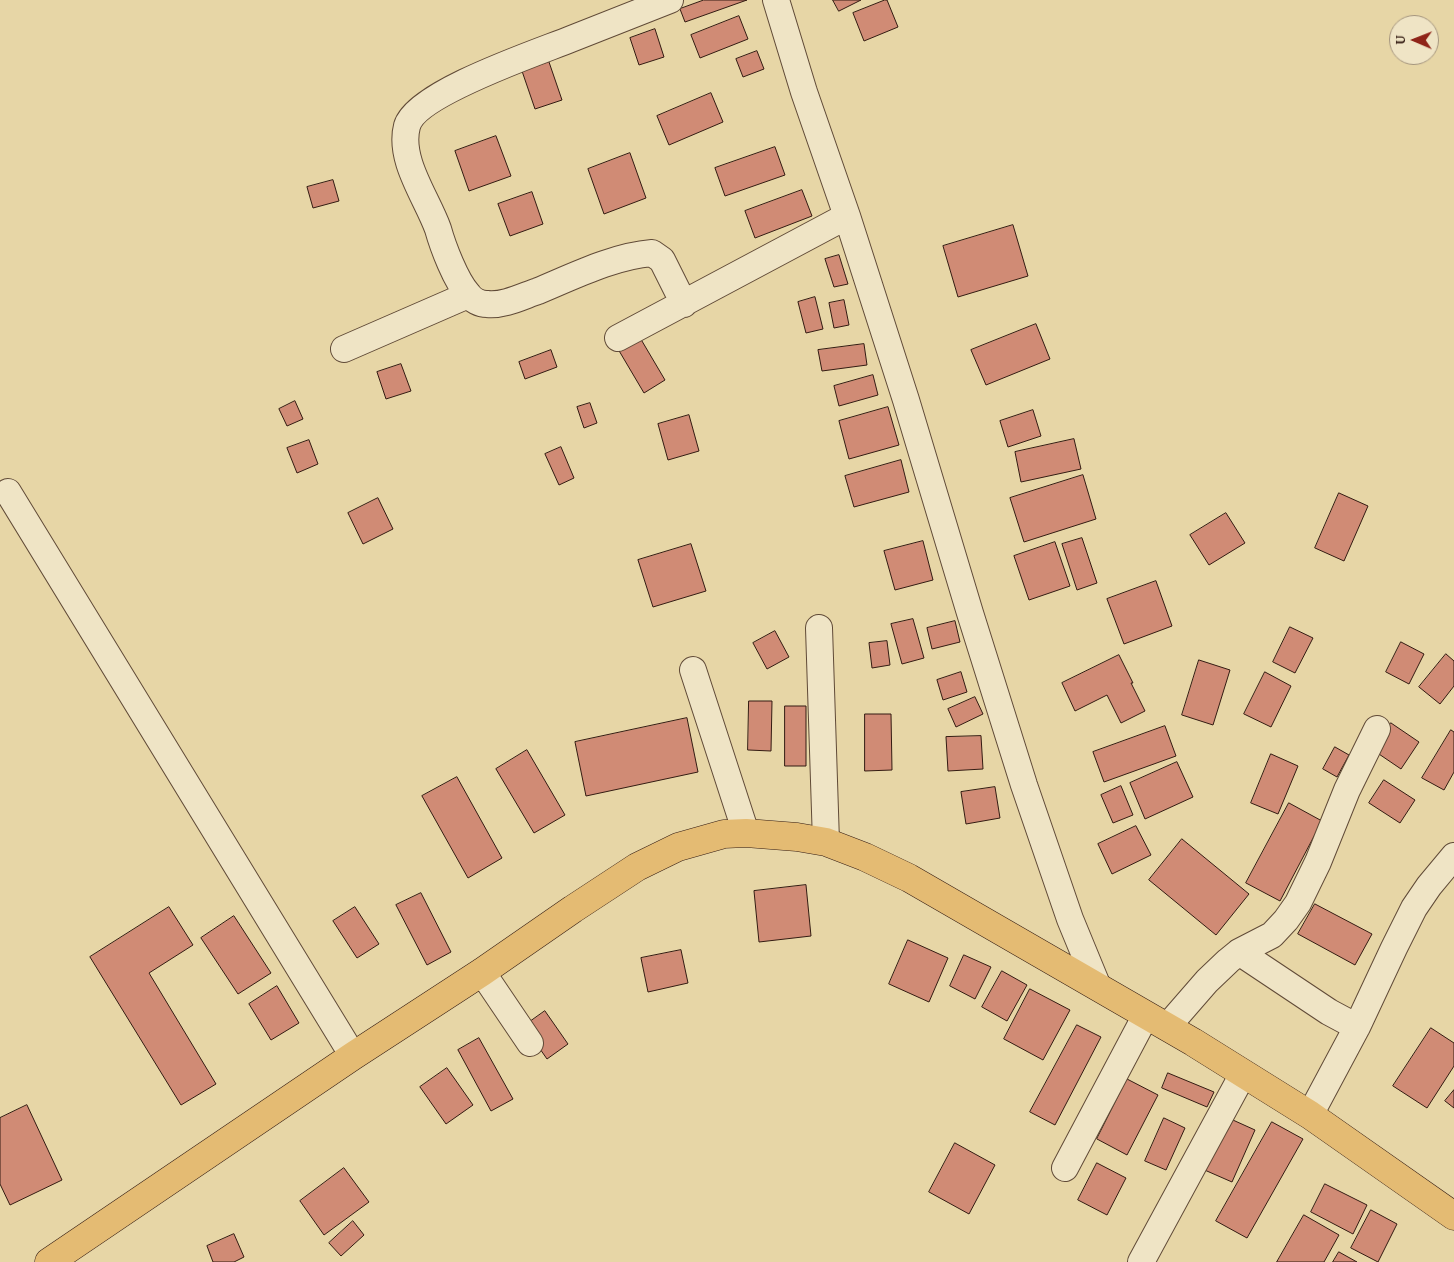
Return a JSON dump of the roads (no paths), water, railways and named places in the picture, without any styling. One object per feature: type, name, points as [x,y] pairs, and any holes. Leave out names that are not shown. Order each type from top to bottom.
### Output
[{"type":"highway","points":[[49,1262],[637,867],[678,847],[724,834],[746,832],[797,836],[826,842],[909,878],[1193,1042],[1310,1115],[1454,1216]]},
{"type":"street","points":[[670,0],[467,80],[423,107],[408,124],[405,137],[412,170],[433,216],[450,261],[468,295],[479,303],[489,305],[518,299],[624,257],[652,253],[662,260],[684,304]]},
{"type":"street","points":[[776,0],[804,92],[847,216],[915,428],[1024,785],[1070,920],[1098,988]]},
{"type":"street","points":[[618,338],[847,216]]},
{"type":"street","points":[[344,349],[468,295]]},
{"type":"street","points":[[8,492],[353,1056]]},
{"type":"street","points":[[819,628],[826,842]]},
{"type":"street","points":[[693,670],[746,832]]},
{"type":"street","points":[[1065,1168],[1156,1021],[1239,952],[1272,935],[1286,920],[1298,903],[1318,862],[1348,790],[1377,729]]},
{"type":"street","points":[[1310,1115],[1357,1027],[1414,908],[1429,886],[1454,856]]},
{"type":"street","points":[[1239,952],[1329,1012],[1357,1027]]},
{"type":"street","points":[[482,972],[530,1042]]},
{"type":"street","points":[[1141,1262],[1243,1074]]}]
